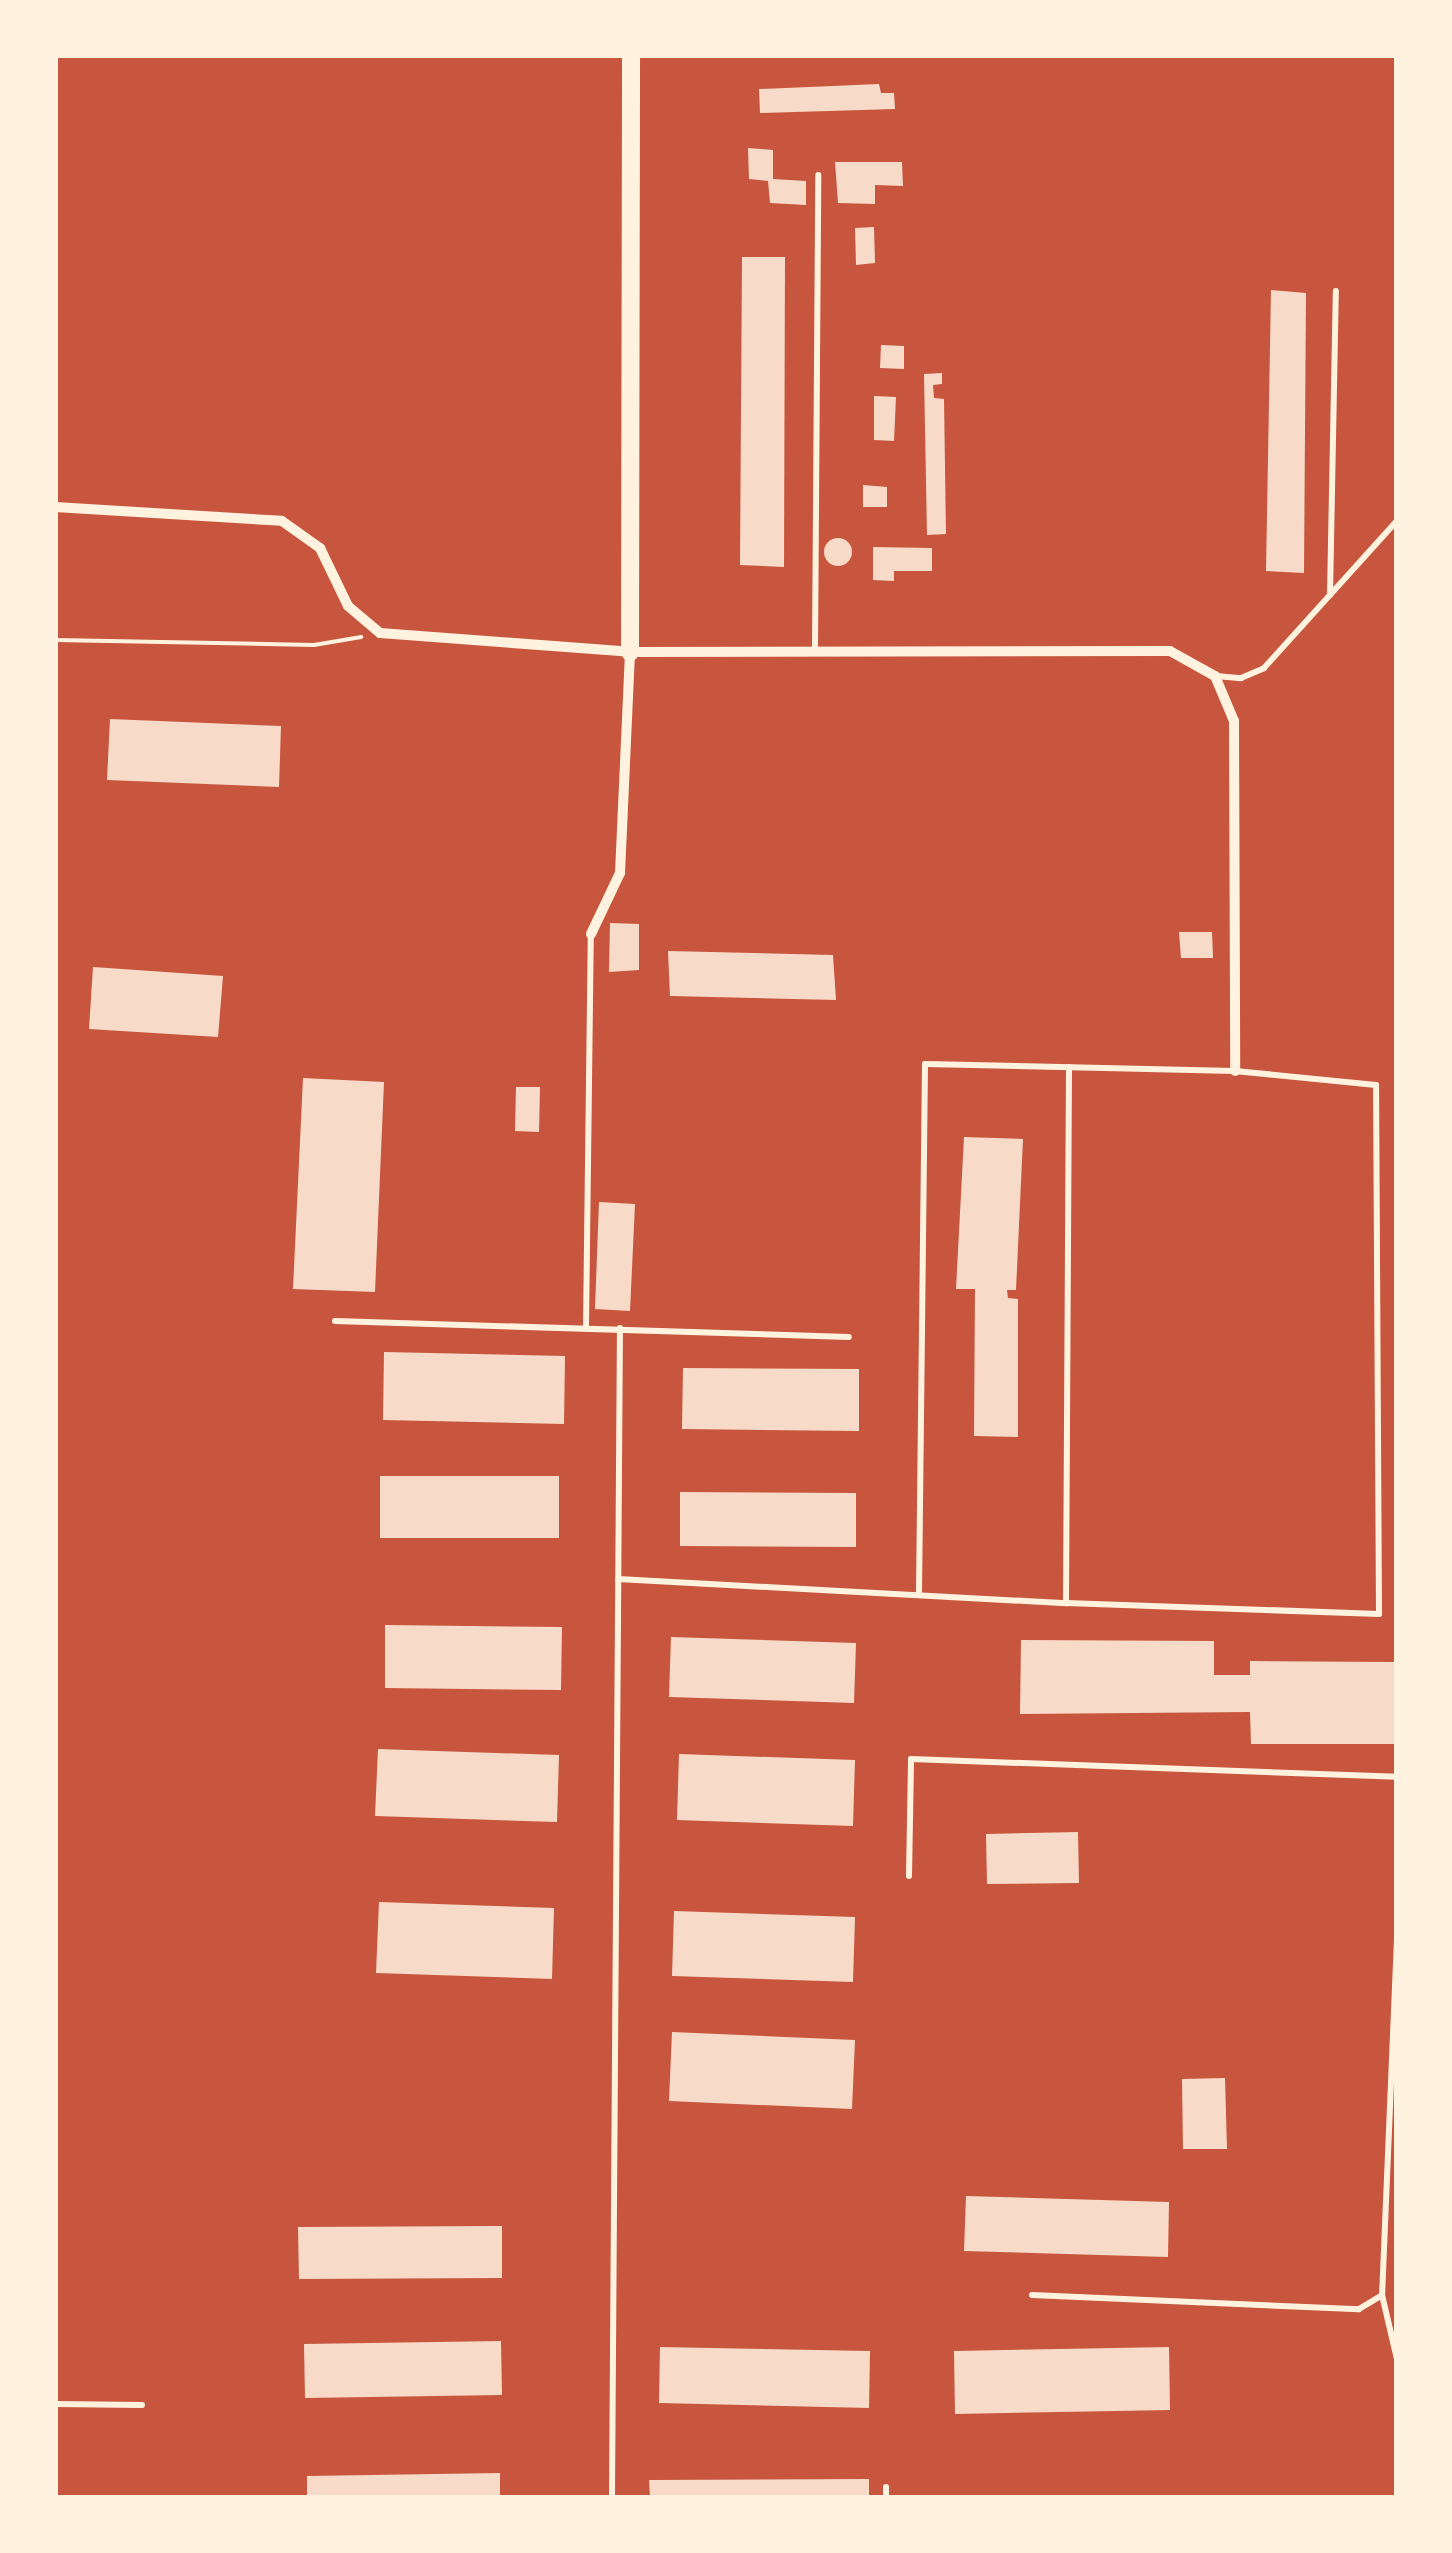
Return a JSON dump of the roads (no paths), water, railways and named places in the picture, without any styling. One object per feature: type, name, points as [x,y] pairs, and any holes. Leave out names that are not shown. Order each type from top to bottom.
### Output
[{"type":"street","points":[[591,934],[620,873],[630,652],[631,55]]},
{"type":"street","points":[[55,507],[282,521],[320,548],[348,606],[380,633],[630,652],[1170,651],[1215,676],[1234,722],[1235,1071]]},
{"type":"lane","points":[[815,650],[818,176]]},
{"type":"lane","points":[[1330,595],[1336,292]]},
{"type":"lane","points":[[1215,676],[1241,678],[1264,668],[1397,521]]},
{"type":"lane","points":[[586,1327],[591,934]]},
{"type":"lane","points":[[618,1579],[1066,1603],[1378,1614],[1376,1084],[1235,1071],[925,1064],[919,1595]]},
{"type":"lane","points":[[1066,1603],[1069,1067]]},
{"type":"lane","points":[[335,1321],[849,1337]]},
{"type":"lane","points":[[612,2498],[620,1328]]},
{"type":"lane","points":[[909,1876],[911,1758],[1397,1776]]},
{"type":"lane","points":[[1397,1938],[1382,2295],[1397,2359]]},
{"type":"lane","points":[[1032,2295],[1359,2309],[1382,2295]]},
{"type":"lane","points":[[55,2404],[142,2405]]},
{"type":"lane","points":[[886,2488],[886,2498]]}]
